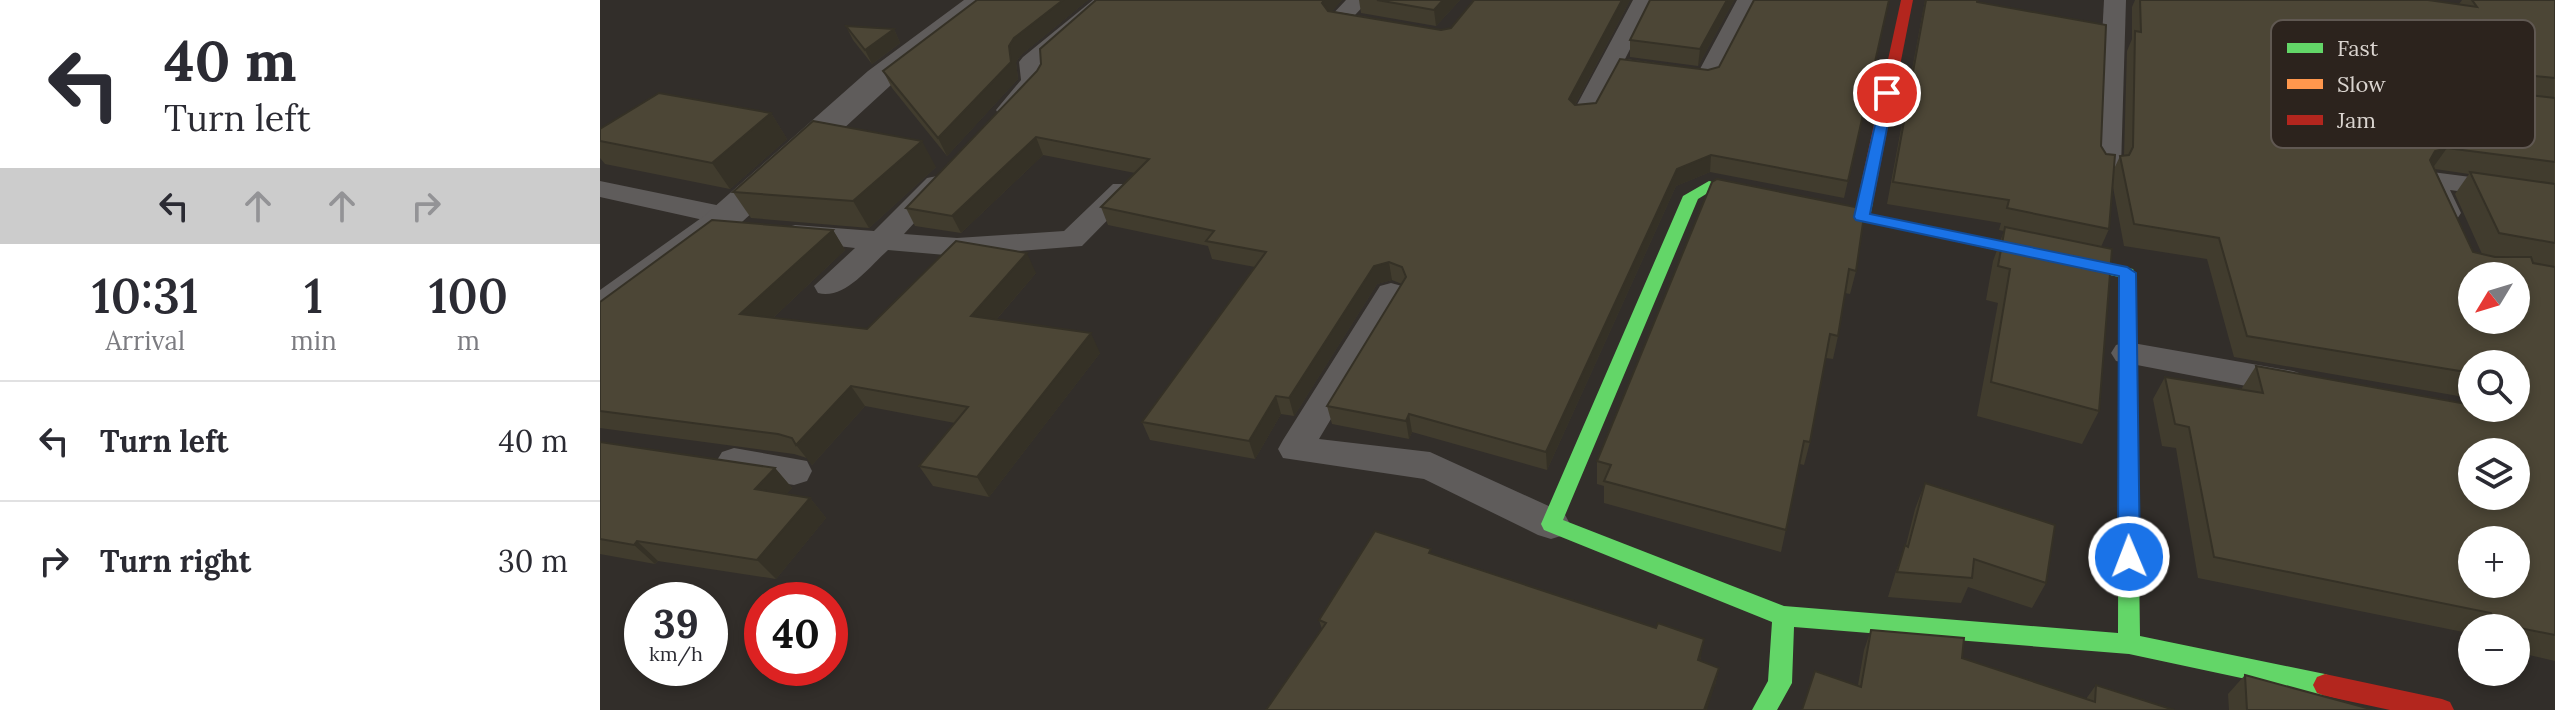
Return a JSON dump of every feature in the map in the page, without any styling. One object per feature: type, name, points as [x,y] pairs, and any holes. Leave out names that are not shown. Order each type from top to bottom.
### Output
[{"type":"street","points":[[600,310],[720,221],[898,63],[951,20],[984,0]]},
{"type":"street","points":[[1862,217],[1907,0]]},
{"type":"street","points":[[2129,644],[2127,273],[1709,186],[1691,196],[1551,524],[1783,616],[2129,644],[2337,700],[2442,710]]},
{"type":"street","points":[[1764,710],[1780,683],[1783,616]]},
{"type":"lane","points":[[996,125],[1033,81],[1031,62],[1106,0]]},
{"type":"lane","points":[[1358,0],[1339,19],[1398,29]]},
{"type":"lane","points":[[1584,114],[1644,0]]},
{"type":"lane","points":[[1611,64],[1707,77],[1748,0]]},
{"type":"lane","points":[[2108,168],[2115,0]]},
{"type":"lane","points":[[829,286],[880,242],[954,167]]},
{"type":"lane","points":[[2457,236],[2432,180],[2555,196]]},
{"type":"lane","points":[[600,189],[767,232],[957,247],[1072,240],[1123,190]]},
{"type":"lane","points":[[1391,293],[1295,449],[1430,466],[1551,524]]},
{"type":"lane","points":[[2127,353],[2326,388]]},
{"type":"lane","points":[[705,458],[794,471]]},
{"type":"building","points":[[977,0],[1063,0],[1014,38],[1009,46],[1011,62],[938,138],[883,71]]},
{"type":"building","points":[[1096,0],[1324,0],[1322,3],[1328,11],[1441,30],[1451,28],[1474,0],[1622,0],[1569,99],[1575,105],[1596,103],[1620,59],[1708,70],[1719,67],[1754,0],[1889,0],[1848,181],[1711,155],[1677,169],[1546,452],[1409,414],[1406,421],[1327,406],[1406,277],[1402,267],[1389,262],[1374,266],[1289,398],[1276,396],[1249,441],[1142,422],[1266,252],[1206,241],[1214,231],[1101,207],[1149,159],[1036,137],[952,216],[906,208],[1037,71],[1041,64],[1040,49]]},
{"type":"building","points":[[1377,0],[1443,0],[1434,10]]},
{"type":"building","points":[[1650,0],[1727,0],[1700,49],[1630,40]]},
{"type":"building","points":[[1926,0],[1977,0],[2106,25],[2101,146],[2106,154],[2115,155],[2109,229],[2007,208],[2009,200],[1893,182]]},
{"type":"building","points":[[2140,0],[2428,0],[2477,7],[2472,0],[2555,0],[2555,78],[2535,76],[2535,20],[2271,20],[2271,148],[2447,148],[2435,151],[2430,160],[2473,252],[2495,257],[2531,257],[2533,263],[2555,267],[2555,635],[2530,630],[2530,614],[2491,614],[2214,557],[2189,427],[2175,424],[2165,377],[2263,393],[2256,366],[2458,402],[2458,422],[2530,422],[2530,350],[2458,350],[2458,371],[2247,336],[2219,238],[2134,224],[2120,156],[2129,155],[2133,147],[2135,31],[2141,32]]},
{"type":"building","points":[[846,26],[894,29],[865,50]]},
{"type":"building","points":[[659,93],[771,113],[712,163],[600,141],[600,129]]},
{"type":"building","points":[[2535,96],[2555,98],[2555,162],[2447,148],[2535,148]]},
{"type":"building","points":[[813,121],[922,141],[853,201],[733,192]]},
{"type":"building","points":[[2470,172],[2555,184],[2555,243],[2499,233]]},
{"type":"building","points":[[1717,179],[1865,209],[1856,271],[1849,269],[1838,336],[1830,334],[1810,442],[1804,441],[1786,530],[1604,481],[1611,465],[1597,461],[1712,182]]},
{"type":"building","points":[[712,220],[833,230],[740,314],[867,329],[956,241],[1027,253],[971,316],[1091,333],[977,477],[919,466],[968,407],[851,386],[796,445],[792,438],[778,434],[600,411],[600,302]]},
{"type":"building","points":[[2005,227],[2112,249],[2099,411],[1991,382],[2010,269],[1998,266]]},
{"type":"building","points":[[600,442],[775,468],[755,489],[810,498],[757,560],[637,541],[634,545],[600,539]]},
{"type":"building","points":[[1925,483],[2055,525],[2046,583],[1974,559],[1972,578],[1897,572],[1905,545],[1908,547]]},
{"type":"building","points":[[1375,531],[1431,549],[1429,553],[1656,628],[1658,623],[1704,639],[1698,660],[1719,668],[1704,710],[1266,710],[1326,623],[1319,620]]},
{"type":"building","points":[[1871,630],[1964,638],[1962,658],[2095,702],[2096,685],[2174,710],[1802,710],[1815,671],[1861,687]]},
{"type":"building","points":[[2245,675],[2374,710],[2247,710]]},
{"type":"traffic: fast","points":[[1764,710],[1780,683],[1783,616],[1551,524],[1691,196],[1709,186],[1862,217],[1865,202]]},
{"type":"traffic: fast","points":[[2097,267],[2127,273],[2129,644]]},
{"type":"traffic: fast","points":[[1783,616],[2129,644],[2325,685]]},
{"type":"traffic: slow","points":[[1862,217],[2097,267]]},
{"type":"traffic: jam","points":[[1865,202],[1907,0]]},
{"type":"traffic: jam","points":[[2325,685],[2442,710]]},
{"type":"route","points":[[1887,93],[1862,217],[2127,273],[2129,557]]}]
